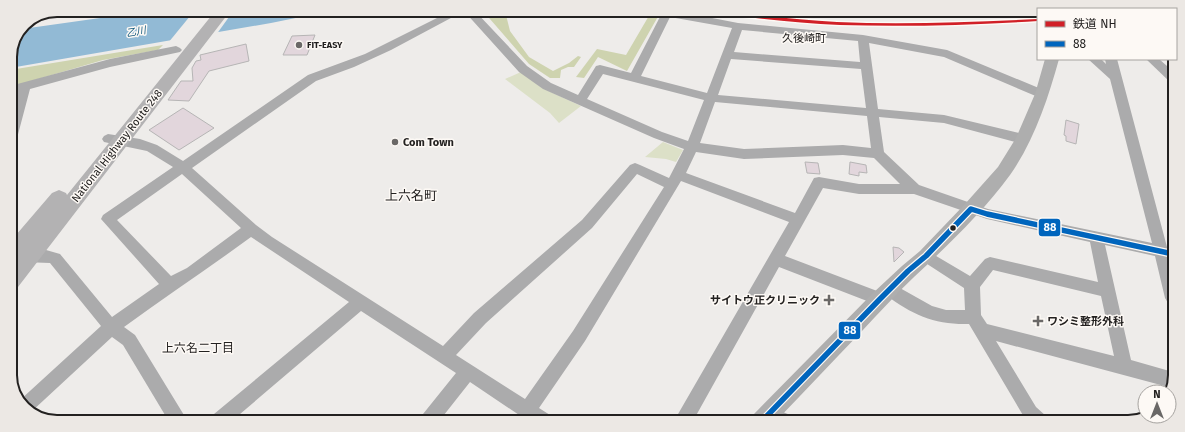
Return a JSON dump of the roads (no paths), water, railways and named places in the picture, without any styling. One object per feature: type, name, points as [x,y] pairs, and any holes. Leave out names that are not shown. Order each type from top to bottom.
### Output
[{"type":"highway","name":"National Highway Route 248","points":[[17,272],[115,140],[176,50],[202,17]]},
{"type":"highway","name":"National Highway Route 248","points":[[17,248],[115,140],[195,48],[219,17]]},
{"type":"main road","points":[[776,415],[908,271],[926,256],[971,210],[1004,171],[1023,139],[1042,94],[1052,60]]},
{"type":"street","points":[[169,285],[108,219],[184,168],[312,78],[336,70],[403,40],[447,17]]},
{"type":"street","points":[[475,17],[523,69],[547,86],[658,135],[692,147],[744,154],[843,150],[878,154]]},
{"type":"street","points":[[634,78],[665,17]]},
{"type":"street","points":[[689,17],[738,26],[863,38],[947,54],[1042,94]]},
{"type":"street","points":[[528,410],[579,336],[674,180],[692,147],[738,26]]},
{"type":"street","points":[[863,38],[865,66],[878,154],[914,189]]},
{"type":"street","points":[[17,88],[110,63],[176,50]]},
{"type":"street","points":[[728,55],[865,66]]},
{"type":"street","points":[[1095,60],[1115,77]]},
{"type":"street","points":[[686,415],[819,182],[860,189],[914,189],[971,210],[1167,253],[1111,60]]},
{"type":"street","points":[[1153,60],[1168,74]]},
{"type":"street","points":[[580,101],[600,69],[711,98],[944,119],[1023,139]]},
{"type":"street","points":[[17,114],[24,87]]},
{"type":"street","points":[[115,140],[152,148],[184,168],[250,229],[535,415]]},
{"type":"street","points":[[444,356],[480,318],[587,224],[634,168],[798,220]]},
{"type":"street","points":[[29,403],[111,327],[169,285],[192,272],[250,229]]},
{"type":"street","points":[[1096,238],[1124,366]]},
{"type":"street","points":[[17,256],[46,256],[55,258],[111,327],[129,340],[175,415]]},
{"type":"street","points":[[926,256],[972,285]]},
{"type":"street","points":[[776,259],[902,299],[927,311],[942,316],[978,324],[1168,379]]},
{"type":"street","points":[[1032,415],[993,352],[978,324],[972,285],[990,263],[1107,291]]},
{"type":"street","points":[[226,415],[360,302]]},
{"type":"street","points":[[433,415],[468,372]]},
{"type":"water","name":"乙川","points":[[107,17],[300,17],[17,67],[20,42],[30,28]]},
{"type":"rail line","name":"NH","points":[[758,17],[798,21],[878,24],[958,24],[1037,20]]},
{"type":"place","name":"FIT-EASY","points":[[299,45]]},
{"type":"place","name":"Com Town","points":[[395,142]]},
{"type":"place","name":"サイトウ正クリニック","points":[[829,300]]},
{"type":"place","name":"ワシミ整形外科","points":[[1038,321]]},
{"type":"district","name":"久後崎町","points":[[804,38]]},
{"type":"district","name":"上六名町","points":[[411,195]]},
{"type":"district","name":"上六名二丁目","points":[[198,348]]}]
